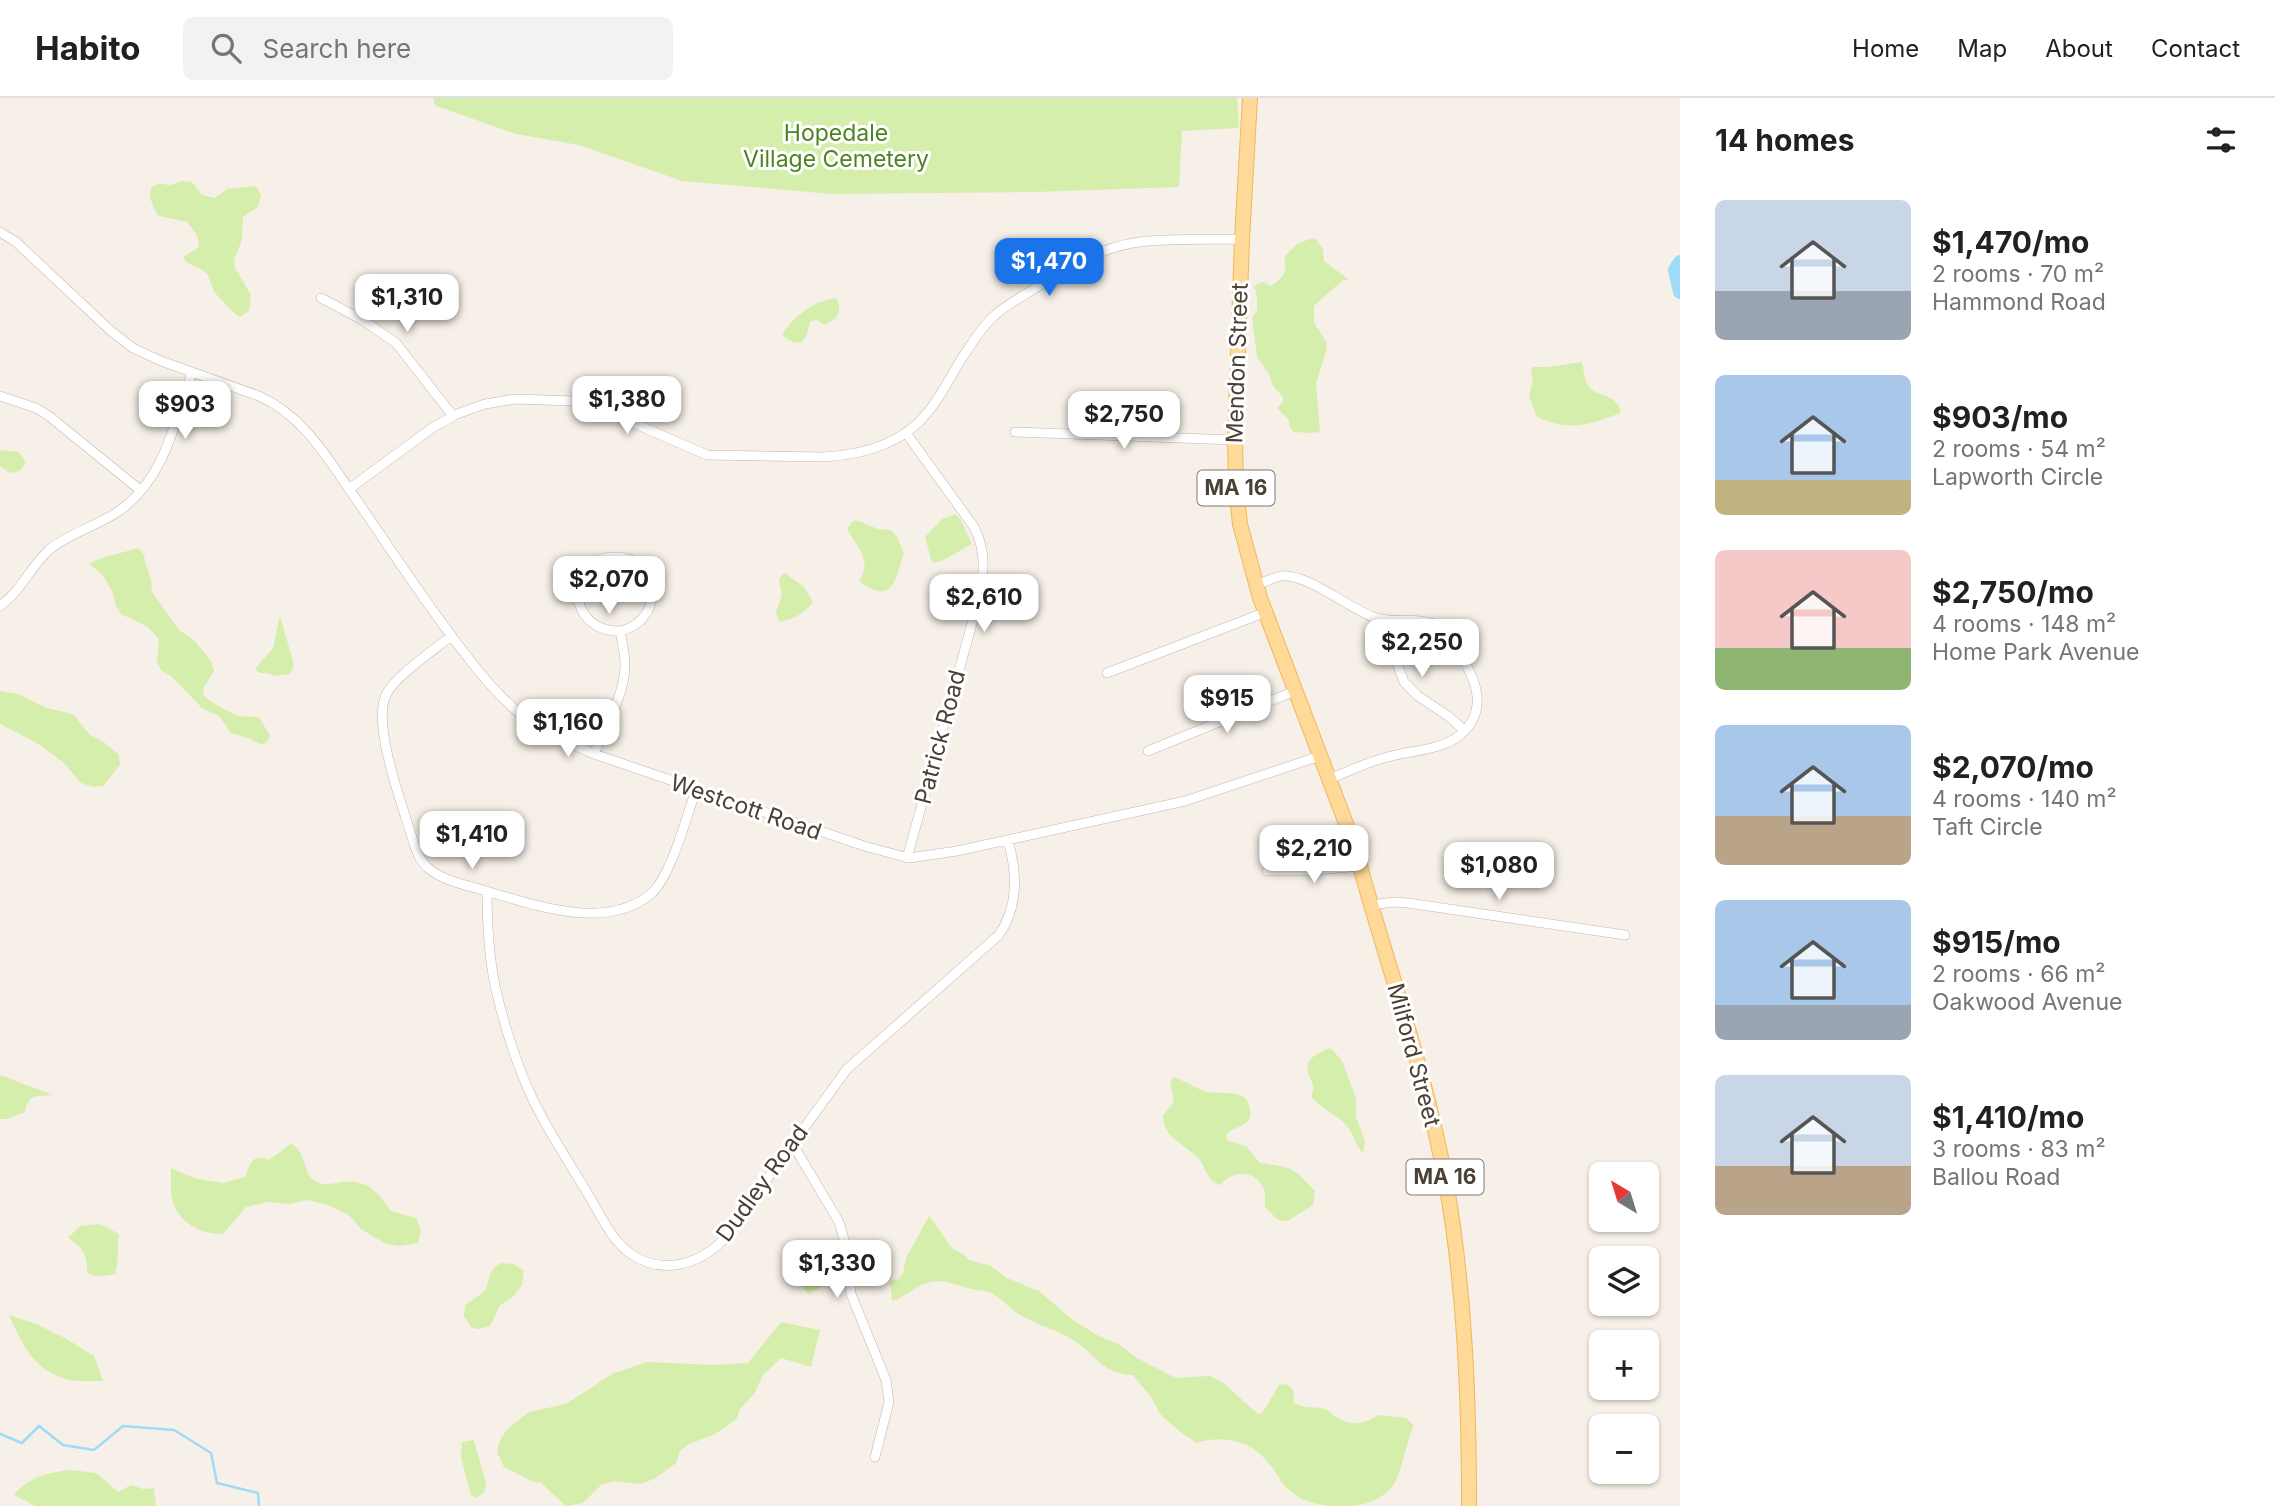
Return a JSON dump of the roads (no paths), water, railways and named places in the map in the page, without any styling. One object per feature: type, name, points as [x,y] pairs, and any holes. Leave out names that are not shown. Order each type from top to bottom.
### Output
[{"type":"main road","name":"Mendon Street","points":[[1250,98],[1235,440],[1240,524],[1256,585],[1359,862]]},
{"type":"main road","name":"Milford Street","points":[[1359,862],[1427,1096],[1447,1188],[1466,1332],[1469,1506]]},
{"type":"street","name":"Westcott Road","points":[[0,232],[16,242],[112,332],[133,348],[259,396],[285,410],[317,444],[472,663],[514,708],[533,723],[559,739],[594,754],[864,846],[907,858],[925,857],[1009,840],[1185,801],[1320,756]]},
{"type":"street","points":[[349,489],[432,428],[453,416],[485,404],[515,399],[574,401],[608,412],[695,451],[722,456],[841,456],[867,450],[906,433],[928,412],[975,338],[992,317],[1055,276],[1092,256],[1140,242],[1242,239]]},
{"type":"street","points":[[321,298],[396,343],[453,416]]},
{"type":"street","points":[[0,606],[20,588],[48,551],[120,510],[151,477],[167,449],[192,372]]},
{"type":"street","points":[[0,396],[36,408],[49,416],[140,490]]},
{"type":"street","points":[[1015,432],[1235,440]]},
{"type":"street","name":"Patrick Road","points":[[906,433],[974,527],[980,538],[984,561],[978,602],[907,858]]},
{"type":"street","points":[[614,557],[622,557],[636,563],[647,574],[652,588],[652,603],[645,617],[634,627],[620,631],[611,632],[595,626],[583,614],[578,597],[584,573],[597,561],[614,557]]},
{"type":"street","points":[[1256,585],[1281,576],[1297,578],[1380,619],[1433,623],[1440,627],[1453,643],[1471,673],[1477,691],[1477,702],[1464,730],[1441,746],[1384,758],[1329,779]]},
{"type":"street","points":[[1107,673],[1266,612]]},
{"type":"street","points":[[1388,620],[1395,659],[1405,682],[1418,696],[1464,730]]},
{"type":"street","points":[[594,754],[622,682],[625,658],[620,631]]},
{"type":"street","points":[[451,636],[387,691],[381,711],[383,735],[414,844],[424,865],[431,870],[454,881],[570,913],[601,912],[636,903],[656,888],[665,873],[674,855],[696,790]]},
{"type":"street","points":[[1148,751],[1295,691]]},
{"type":"street","name":"Dudley Road","points":[[487,891],[487,932],[495,985],[527,1088],[608,1228],[625,1250],[640,1260],[664,1266],[689,1263],[704,1256],[722,1241],[847,1069],[999,935],[1010,917],[1015,893],[1014,864],[1009,840]]},
{"type":"street","points":[[1266,871],[1306,871],[1359,862]]},
{"type":"street","points":[[1372,905],[1408,903],[1625,935]]},
{"type":"street","points":[[792,1143],[839,1222],[848,1253],[851,1294],[886,1380],[888,1402],[876,1457]]},
{"type":"waterway","points":[[1680,262],[1675,270],[1680,292]]},
{"type":"waterway","points":[[0,1434],[22,1443],[39,1426],[63,1445],[94,1450],[123,1426],[174,1430],[211,1453],[217,1483],[258,1493],[259,1506]]},
{"type":"park label","name":"Hopedale Village Cemetery","points":[[836,146]]}]
